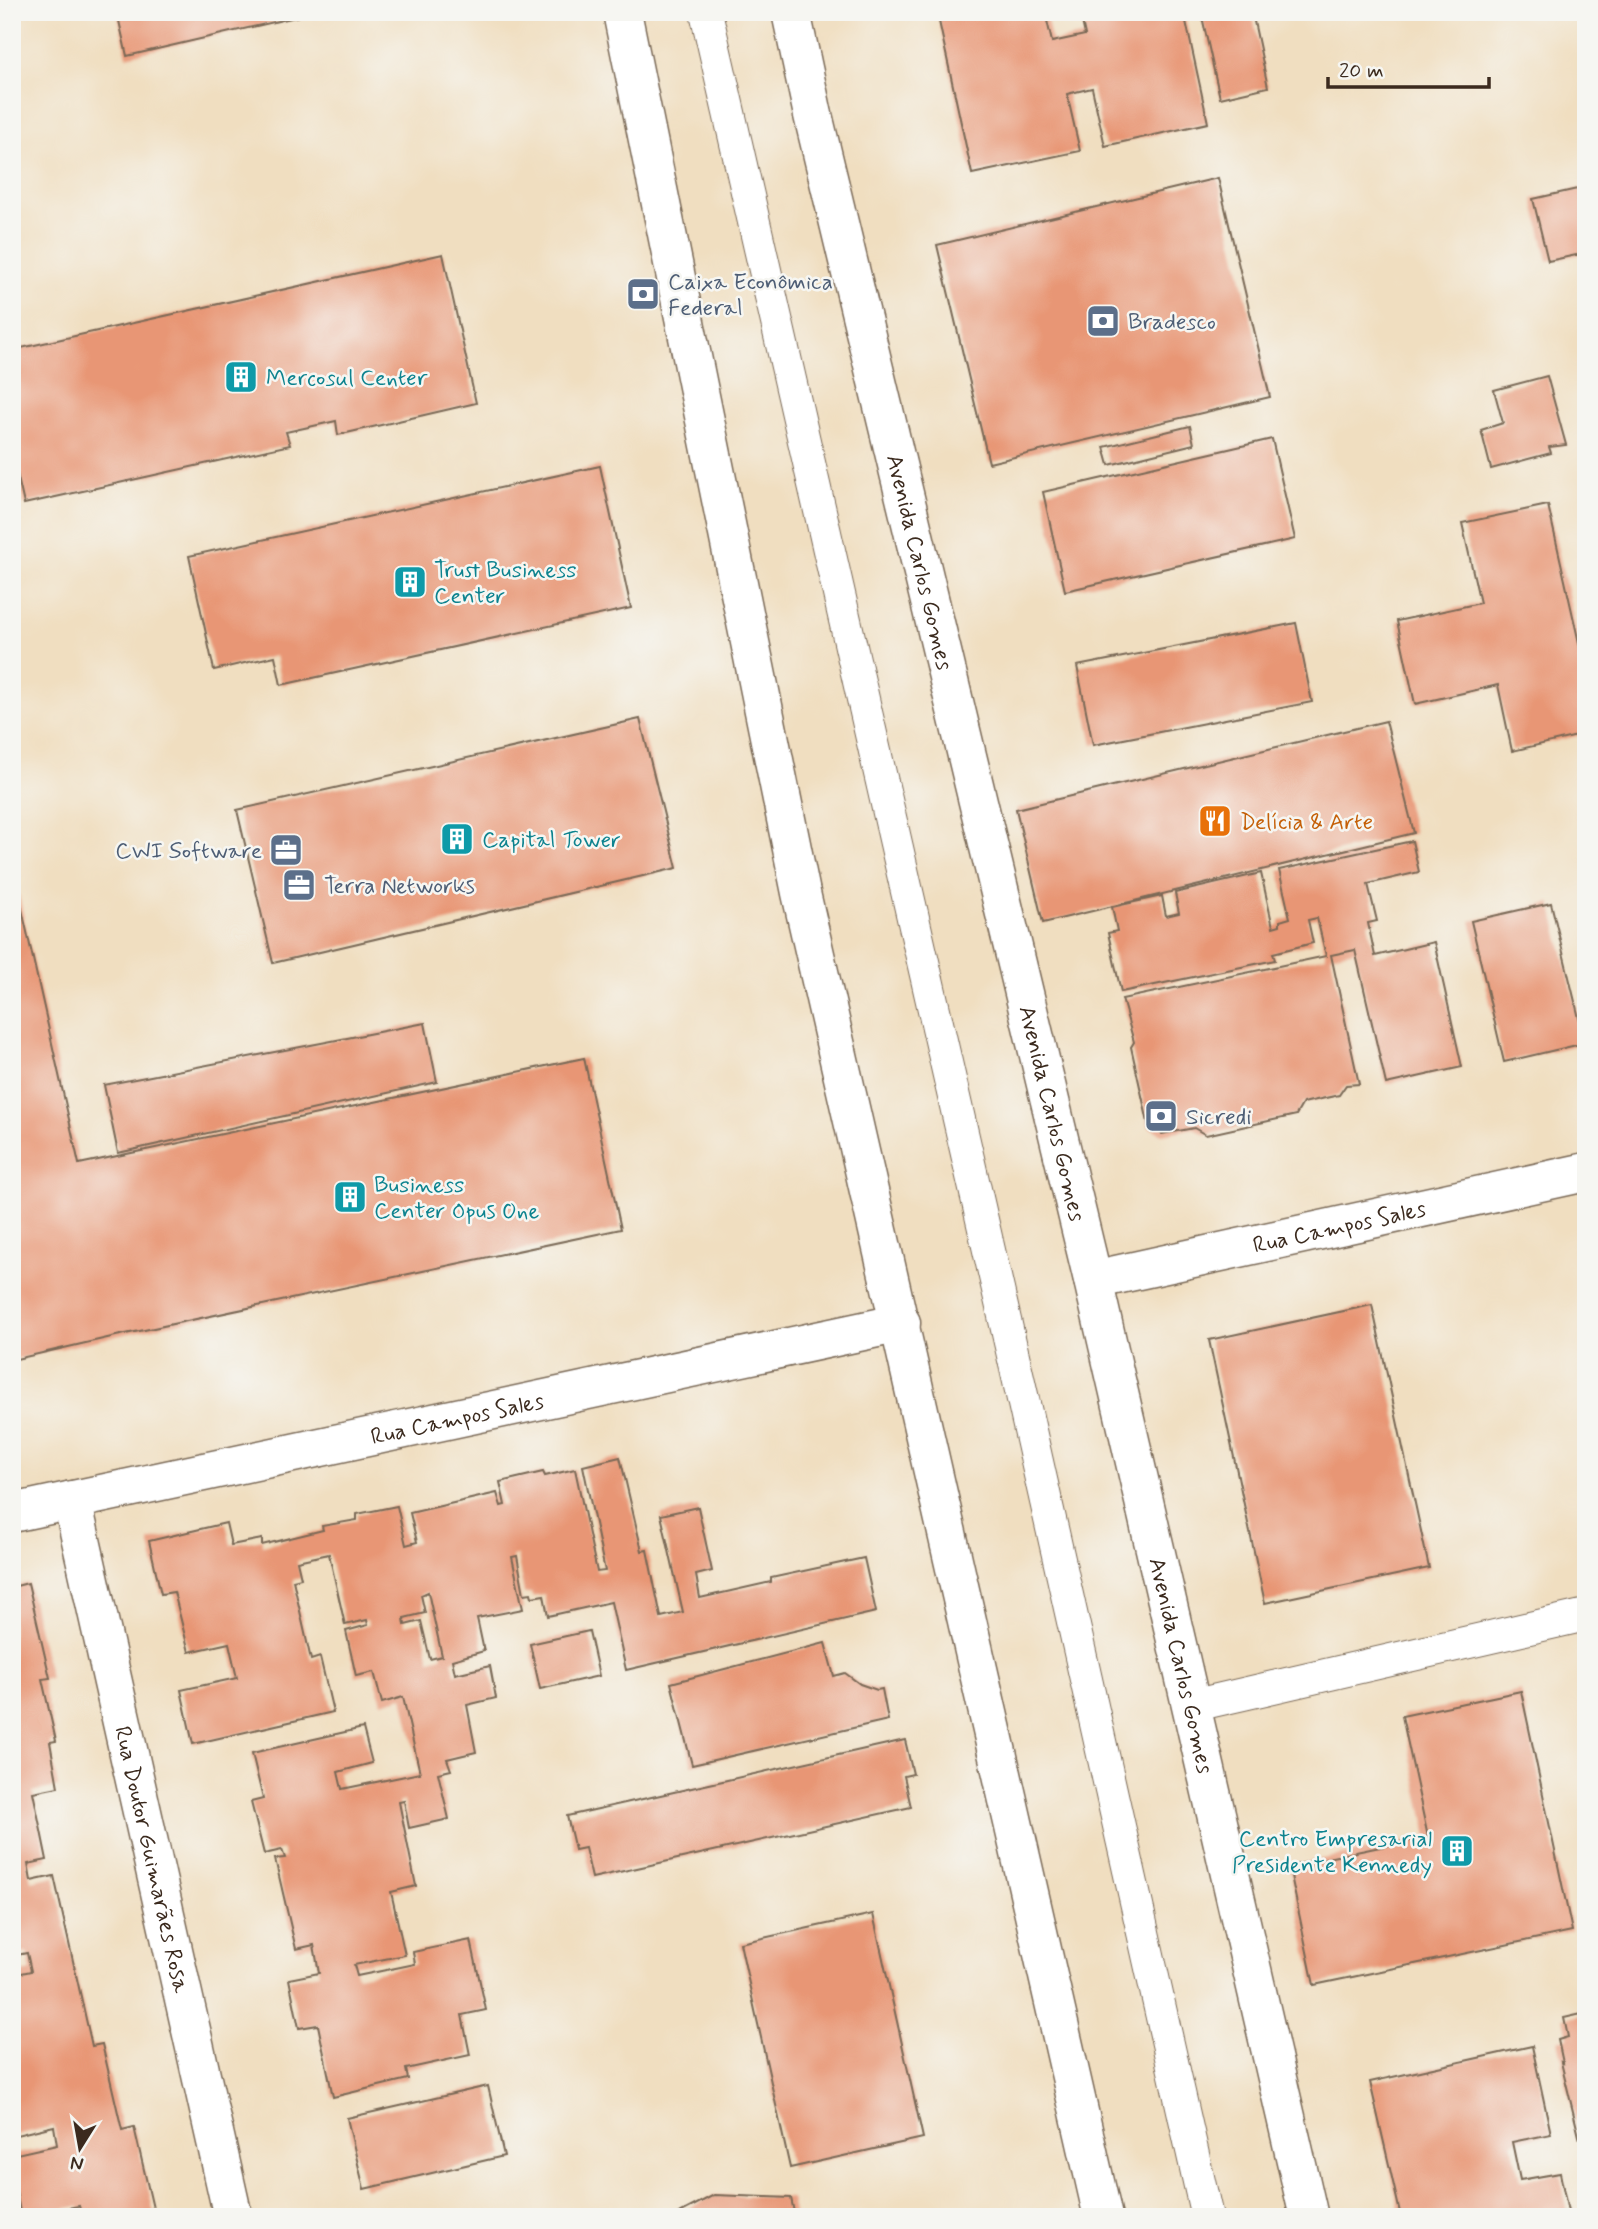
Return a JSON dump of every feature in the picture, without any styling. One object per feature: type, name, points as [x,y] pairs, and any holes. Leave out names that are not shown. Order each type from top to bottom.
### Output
[{"type":"main road","points":[[622,12],[801,893],[1104,2217]]},
{"type":"main road","name":"Avenida Carlos Gomes","points":[[791,12],[813,115],[1093,1280],[1309,2217]]},
{"type":"main road","name":"Rua Campos Sales","points":[[1093,1280],[1586,1172]]},
{"type":"main road","name":"Rua Campos Sales","points":[[12,1513],[901,1323]]},
{"type":"main road","name":"Rua Doutor Guimarães Rosa","points":[[72,1500],[233,2217]]},
{"type":"lane","points":[[706,12],[1024,1399],[1207,2217]]},
{"type":"lane","points":[[1191,1706],[1586,1615]]},
{"type":"building","points":[[117,12],[313,12],[313,13],[127,56]]},
{"type":"building","points":[[937,12],[1045,12],[1052,42],[1085,35],[1080,12],[1184,12],[1208,123],[1105,146],[1092,88],[1067,94],[1080,151],[972,174]]},
{"type":"building","points":[[1201,12],[1252,12],[1268,87],[1220,98]]},
{"type":"building","name":"Bradesco","points":[[1218,178],[1270,397],[989,463],[937,245]]},
{"type":"building","points":[[1586,187],[1586,253],[1548,261],[1533,199]]},
{"type":"building","name":"Mercosul Center","points":[[443,254],[476,403],[338,435],[336,421],[286,432],[290,445],[24,504],[12,452],[12,350]]},
{"type":"building","points":[[1547,376],[1566,445],[1549,447],[1551,453],[1491,469],[1481,430],[1503,423],[1494,390]]},
{"type":"building","points":[[1190,426],[1194,444],[1109,465],[1104,447]]},
{"type":"building","points":[[1272,439],[1295,539],[1065,591],[1043,492]]},
{"type":"building","name":"Trust Business Center","points":[[600,466],[631,608],[281,685],[275,656],[214,670],[189,556]]},
{"type":"building","points":[[1548,505],[1586,674],[1586,734],[1512,751],[1498,685],[1415,704],[1397,621],[1480,603],[1462,523]]},
{"type":"building","points":[[1296,623],[1312,702],[1093,745],[1077,666]]},
{"type":"building","name":"Capital Tower","points":[[640,719],[677,868],[273,963],[237,810]]},
{"type":"building","name":"Delícia & Arte","points":[[1386,721],[1414,833],[1043,923],[1016,809]]},
{"type":"building","points":[[1412,841],[1419,872],[1368,884],[1377,921],[1368,923],[1375,956],[1434,942],[1462,1067],[1386,1084],[1355,950],[1331,955],[1359,1084],[1346,1085],[1339,1095],[1303,1103],[1296,1115],[1206,1135],[1194,1128],[1162,1134],[1149,1127],[1131,1047],[1134,1042],[1122,999],[1326,956],[1317,918],[1308,920],[1313,943],[1273,953],[1275,960],[1121,992],[1108,933],[1117,931],[1112,907],[1162,896],[1166,916],[1179,913],[1175,893],[1261,873],[1273,927],[1290,918],[1279,870]]},
{"type":"building","name":"Business Center Opus One","points":[[12,865],[79,1164],[584,1058],[621,1229],[12,1360]]},
{"type":"building","points":[[1551,903],[1585,1043],[1504,1062],[1471,921]]},
{"type":"building","points":[[425,1023],[437,1082],[118,1153],[104,1085]]},
{"type":"building","points":[[1586,1249],[1585,1312],[1576,1267],[1579,1253]]},
{"type":"building","points":[[1372,1305],[1429,1568],[1265,1603],[1209,1340]]},
{"type":"building","points":[[620,1457],[642,1551],[647,1550],[661,1617],[683,1612],[661,1515],[698,1507],[712,1571],[696,1575],[700,1598],[771,1582],[771,1578],[864,1558],[876,1612],[626,1670],[611,1602],[548,1616],[544,1595],[532,1597],[531,1593],[524,1594],[517,1556],[512,1557],[523,1609],[477,1618],[484,1651],[452,1660],[455,1674],[490,1666],[496,1698],[467,1705],[476,1752],[447,1759],[451,1770],[438,1773],[449,1819],[409,1828],[404,1801],[399,1802],[416,1886],[391,1892],[405,1955],[354,1965],[357,1976],[415,1964],[413,1952],[471,1940],[486,2010],[462,2015],[470,2055],[406,2069],[408,2079],[333,2097],[318,2025],[299,2028],[289,1979],[319,1973],[314,1945],[296,1949],[275,1859],[285,1858],[282,1850],[264,1854],[251,1802],[263,1799],[252,1753],[363,1728],[372,1763],[338,1772],[342,1789],[420,1773],[403,1697],[382,1703],[374,1672],[356,1676],[346,1631],[368,1625],[367,1620],[345,1625],[329,1554],[297,1561],[301,1578],[293,1580],[311,1660],[320,1657],[333,1712],[193,1744],[181,1690],[237,1678],[229,1643],[189,1652],[174,1592],[161,1594],[149,1541],[226,1523],[231,1545],[262,1539],[262,1545],[323,1530],[322,1526],[357,1520],[357,1514],[397,1506],[406,1545],[417,1542],[410,1513],[497,1493],[501,1506],[505,1505],[500,1482],[543,1472],[545,1476],[575,1469],[597,1572],[605,1571],[583,1466]],"holes":[[[428,1592],[442,1656],[430,1659],[421,1621],[405,1625],[404,1618],[425,1613],[421,1595]]]},
{"type":"building","points":[[28,1583],[50,1678],[42,1679],[56,1741],[50,1742],[58,1787],[33,1792],[47,1860],[28,1864],[31,1881],[54,1876],[92,2046],[102,2044],[122,2130],[134,2127],[155,2217],[82,2217],[79,2206],[21,2217],[12,2170],[12,2155],[57,2145],[54,2126],[12,2136],[12,1975],[31,1971],[27,1953],[12,1956],[12,1587]]},
{"type":"building","points":[[589,1631],[599,1676],[540,1689],[530,1644]]},
{"type":"building","points":[[825,1643],[834,1676],[845,1673],[860,1684],[882,1689],[888,1720],[692,1765],[671,1683]]},
{"type":"building","name":"Centro Empresarial Presidente Kennedy","points":[[1521,1691],[1572,1931],[1314,1985],[1289,1866],[1428,1837],[1402,1716]]},
{"type":"building","points":[[905,1740],[913,1774],[904,1776],[911,1807],[592,1878],[585,1848],[575,1850],[567,1816]]},
{"type":"building","points":[[873,1914],[923,2138],[790,2168],[740,1943]]},
{"type":"building","points":[[1586,2013],[1585,2161],[1558,2040],[1568,2037],[1564,2018]]},
{"type":"building","points":[[1532,2046],[1551,2134],[1512,2142],[1520,2180],[1560,2173],[1569,2217],[1401,2217],[1370,2082]]},
{"type":"building","points":[[488,2086],[504,2156],[364,2189],[347,2118]]},
{"type":"building","points":[[714,2195],[791,2198],[795,2217],[672,2217]]},
{"type":"place","name":"Caixa Econômica Federal","points":[[643,294]]},
{"type":"place","name":"Bradesco","points":[[1103,321]]},
{"type":"place","name":"Mercosul Center","points":[[241,377]]},
{"type":"place","name":"Trust Business Center","points":[[410,582]]},
{"type":"place","name":"Delícia & Arte","points":[[1215,821]]},
{"type":"place","name":"Capital Tower","points":[[457,839]]},
{"type":"place","name":"CWI Software","points":[[286,850]]},
{"type":"place","name":"Terra Networks","points":[[299,885]]},
{"type":"place","name":"Sicredi","points":[[1161,1116]]},
{"type":"place","name":"Business Center Opus One","points":[[350,1197]]},
{"type":"place","name":"Centro Empresarial Presidente Kennedy","points":[[1457,1851]]}]
